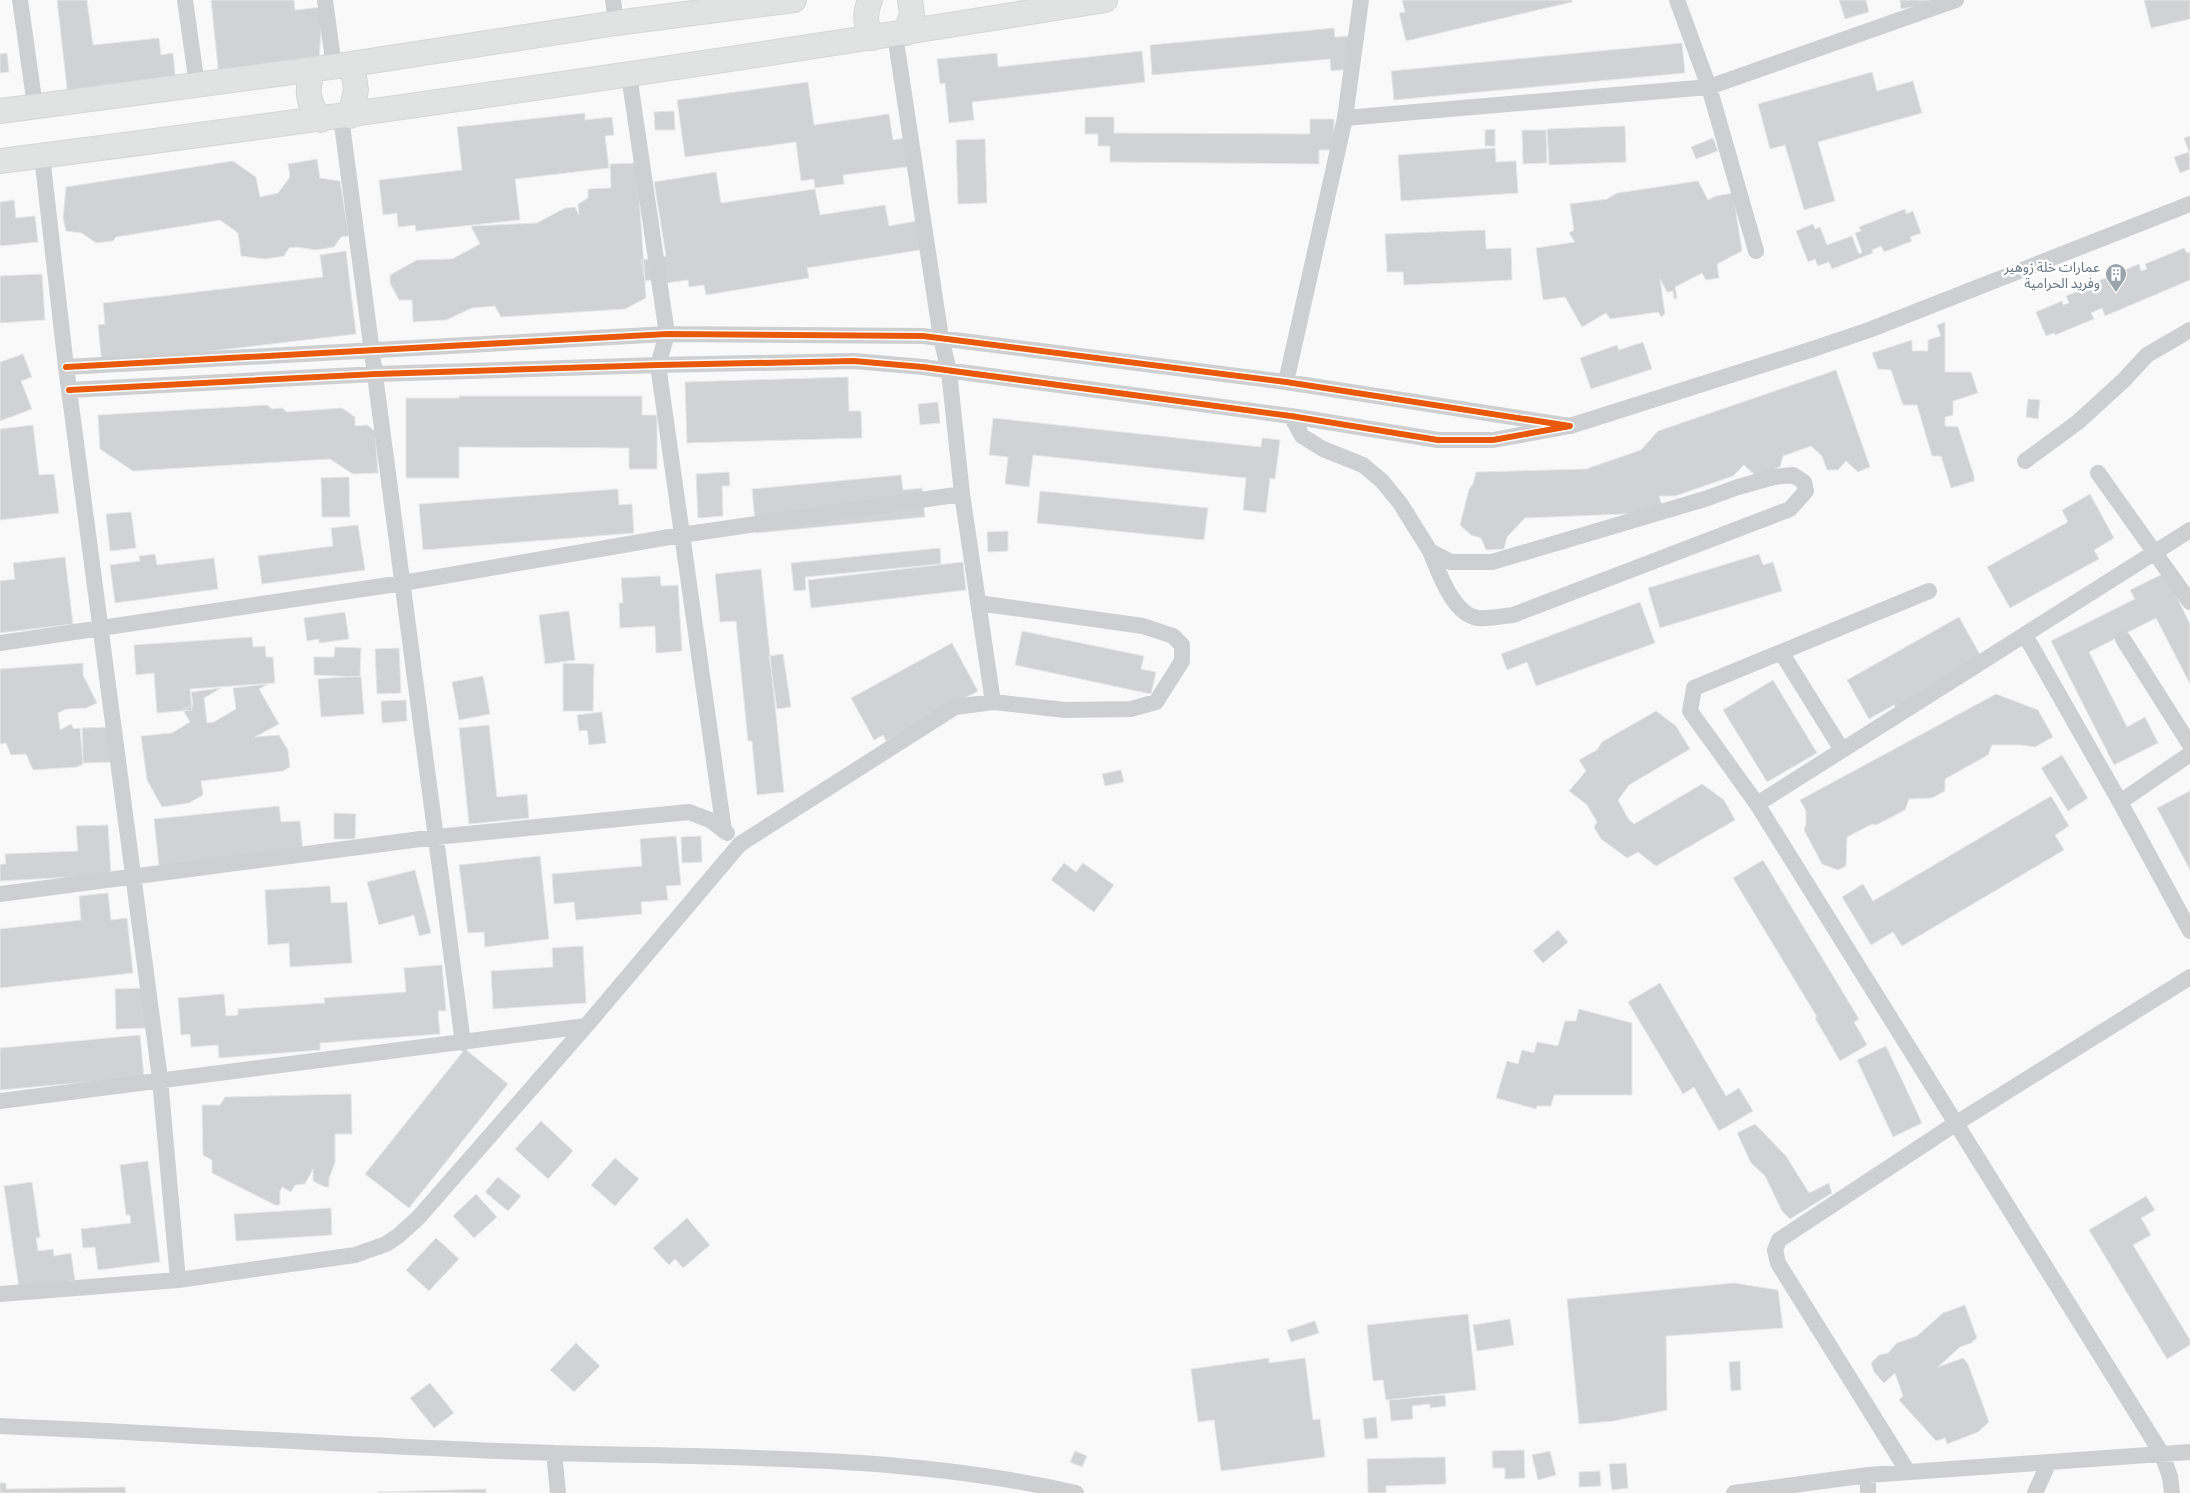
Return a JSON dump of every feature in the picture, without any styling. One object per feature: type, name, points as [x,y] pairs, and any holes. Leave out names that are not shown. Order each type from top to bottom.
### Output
[{"type":"street","points":[[20,0],[35,106]]},
{"type":"street","points":[[185,0],[197,85]]},
{"type":"street","points":[[325,0],[333,67],[356,90],[338,117],[373,350],[463,1043]]},
{"type":"street","points":[[613,0],[616,23]]},
{"type":"street","points":[[0,111],[333,67],[616,23],[794,0]]},
{"type":"street","points":[[870,0],[865,14],[866,27],[891,35]]},
{"type":"street","points":[[891,35],[912,14],[910,0]]},
{"type":"street","points":[[0,161],[338,117],[629,75],[1105,0]]},
{"type":"street","points":[[1286,382],[1345,118],[1361,0]]},
{"type":"street","points":[[1677,0],[1709,87],[1756,251]]},
{"type":"street","points":[[1345,118],[1709,87],[1956,0]]},
{"type":"street","points":[[891,35],[941,338],[949,371],[962,494],[993,702]]},
{"type":"street","points":[[333,67],[308,82],[308,96],[312,109],[338,117]]},
{"type":"street","points":[[629,75],[667,334],[658,365],[724,831]]},
{"type":"street","points":[[42,156],[69,390],[160,1079],[178,1280]]},
{"type":"street","points":[[69,390],[376,374],[854,361],[949,371],[1291,416],[1438,440],[1493,440],[1570,426],[1813,350],[1869,330],[2190,204]]},
{"type":"street","points":[[2025,462],[2078,422],[2124,380],[2147,355],[2190,330]]},
{"type":"street","points":[[66,366],[667,334],[853,334],[941,338],[1286,382],[1570,426]]},
{"type":"street","points":[[1291,416],[1302,436],[1323,449],[1363,464],[1382,481],[1400,503],[1430,551],[1444,585],[1461,610],[1477,618],[1513,615],[1790,509],[1806,491],[1804,482],[1793,475],[1774,477],[1492,562],[1451,562],[1430,551]]},
{"type":"street","points":[[2098,473],[2190,602]]},
{"type":"street","points":[[0,643],[403,583],[681,535],[962,494]]},
{"type":"street","points":[[1757,804],[2190,530]]},
{"type":"street","points":[[1929,591],[1694,688],[1690,711],[1757,804],[2162,1454],[2170,1476],[2172,1493]]},
{"type":"street","points":[[0,1294],[178,1280],[356,1255],[371,1250],[398,1236],[418,1218],[586,1026],[740,844],[955,707],[993,702],[1065,710],[1131,709],[1156,702],[1182,661],[1182,645],[1173,636],[1143,626],[978,603]]},
{"type":"street","points":[[2025,635],[2120,802],[2190,931]]},
{"type":"street","points":[[2123,640],[2190,745]]},
{"type":"street","points":[[1781,652],[1842,750]]},
{"type":"street","points":[[2120,802],[2190,754]]},
{"type":"street","points":[[0,894],[436,837],[689,812],[710,820],[740,844]]},
{"type":"street","points":[[1908,1472],[1778,1263],[1775,1250],[1779,1240],[1955,1124],[2190,977]]},
{"type":"street","points":[[0,1101],[160,1079],[463,1043],[586,1026]]},
{"type":"street","points":[[0,1426],[390,1447],[827,1461],[960,1472],[1076,1493]]},
{"type":"street","points":[[1734,1493],[1868,1475],[2190,1452]]},
{"type":"street","points":[[554,1453],[558,1493]]},
{"type":"street","points":[[2035,1493],[2049,1462]]},
{"type":"street","points":[[1868,1475],[1868,1493]]},
{"type":"building","points":[[57,0],[87,0],[93,45],[159,38],[161,55],[173,53],[176,84],[68,97]]},
{"type":"building","points":[[211,0],[294,0],[295,10],[323,7],[319,59],[219,78]]},
{"type":"building","points":[[1402,0],[1572,0],[1572,2],[1406,41],[1399,13],[1405,12]]},
{"type":"building","points":[[1839,0],[1866,0],[1869,12],[1845,19]]},
{"type":"building","points":[[1900,0],[1941,0],[1941,2],[1901,9]]},
{"type":"building","points":[[2144,0],[2190,0],[2190,19],[2151,28]]},
{"type":"building","points":[[1334,28],[1335,37],[1350,36],[1353,69],[1331,71],[1330,59],[1152,75],[1150,45]]},
{"type":"building","points":[[1682,43],[1685,73],[1394,100],[1391,71]]},
{"type":"building","points":[[1142,51],[1145,82],[972,102],[974,120],[949,123],[945,83],[940,84],[937,59],[997,53],[998,67]]},
{"type":"building","points":[[7,53],[9,72],[0,73],[0,54]]},
{"type":"building","points":[[1872,72],[1877,91],[1913,81],[1922,113],[1818,142],[1835,201],[1804,210],[1785,145],[1770,149],[1758,104]]},
{"type":"building","points":[[808,82],[814,125],[889,114],[893,140],[911,137],[914,166],[843,175],[844,184],[815,188],[814,179],[801,181],[796,142],[685,157],[677,100]]},
{"type":"building","points":[[674,111],[675,130],[655,130],[654,112]]},
{"type":"building","points":[[585,113],[585,120],[612,117],[614,135],[605,136],[609,168],[515,179],[520,220],[416,231],[415,225],[398,227],[397,213],[383,215],[379,180],[462,170],[457,127]]},
{"type":"building","points":[[1085,117],[1114,117],[1114,133],[1310,134],[1310,119],[1334,119],[1334,150],[1319,150],[1319,164],[1110,162],[1110,146],[1098,146],[1098,134],[1085,134]]},
{"type":"building","points":[[1625,126],[1626,162],[1549,165],[1547,129]]},
{"type":"building","points":[[1495,129],[1495,146],[1485,146],[1485,130]]},
{"type":"building","points":[[1522,130],[1546,130],[1547,163],[1523,164]]},
{"type":"building","points":[[2190,136],[2190,155],[2184,138]]},
{"type":"building","points":[[1713,138],[1718,151],[1696,159],[1691,147]]},
{"type":"building","points":[[985,139],[987,203],[958,204],[956,140]]},
{"type":"building","points":[[1495,148],[1496,162],[1516,161],[1518,193],[1401,201],[1398,155]]},
{"type":"building","points":[[2189,152],[2190,169],[2180,173],[2174,157]]},
{"type":"building","points":[[317,159],[320,178],[340,181],[349,236],[341,237],[334,247],[316,250],[296,247],[289,248],[284,256],[265,259],[241,256],[238,233],[220,220],[116,237],[113,241],[96,243],[82,233],[66,231],[63,218],[66,187],[233,161],[256,177],[260,197],[278,193],[290,177],[288,164]]},
{"type":"building","points":[[637,163],[646,298],[625,309],[501,317],[495,306],[472,308],[446,320],[413,322],[412,300],[399,300],[390,283],[390,275],[417,260],[452,259],[480,244],[471,226],[537,223],[565,208],[575,207],[579,215],[578,204],[588,198],[588,189],[611,188],[610,164]]},
{"type":"building","points":[[716,172],[721,203],[815,189],[820,215],[885,205],[889,226],[921,220],[926,249],[807,268],[809,278],[706,295],[704,285],[689,287],[688,280],[667,283],[666,278],[645,281],[641,260],[666,256],[654,182]]},
{"type":"building","points":[[1698,181],[1708,200],[1716,196],[1733,193],[1742,251],[1717,264],[1719,278],[1706,280],[1702,273],[1675,287],[1677,298],[1674,299],[1673,291],[1667,292],[1660,279],[1665,314],[1661,317],[1658,312],[1610,319],[1606,313],[1582,327],[1565,297],[1543,300],[1536,248],[1575,242],[1569,233],[1574,230],[1570,204],[1607,199],[1617,193]]},
{"type":"building","points":[[14,200],[16,218],[35,216],[38,242],[0,246],[0,202]]},
{"type":"building","points":[[1905,209],[1906,214],[1913,211],[1921,233],[1910,237],[1912,241],[1884,252],[1881,246],[1872,250],[1873,253],[1832,269],[1829,262],[1818,266],[1815,259],[1808,262],[1796,231],[1813,224],[1815,229],[1820,227],[1827,245],[1852,236],[1859,254],[1862,252],[1855,233],[1861,231],[1859,227]]},
{"type":"building","points":[[1485,230],[1486,249],[1511,248],[1512,280],[1404,285],[1403,272],[1387,272],[1385,234]]},
{"type":"building","name":"عمارات خلة زوهير وفريد الحرامية","points":[[2184,248],[2187,253],[2190,252],[2190,280],[2105,316],[2102,308],[2091,313],[2094,319],[2055,335],[2054,333],[2046,336],[2036,312],[2062,301],[2063,305],[2069,303],[2066,296],[2091,286],[2093,290],[2098,288],[2096,282],[2139,264],[2141,271],[2147,269],[2145,264]]},
{"type":"building","points":[[346,251],[356,334],[102,364],[98,325],[105,324],[103,303],[323,277],[320,255]]},
{"type":"building","points":[[42,274],[45,320],[0,323],[0,276]]},
{"type":"building","points":[[1945,322],[1945,372],[1971,372],[1978,393],[1953,401],[1953,415],[1945,417],[1945,426],[1958,427],[1974,476],[1974,481],[1951,488],[1941,456],[1932,456],[1917,405],[1903,405],[1891,370],[1878,369],[1872,353],[1912,340],[1912,351],[1928,351],[1928,340],[1941,336],[1937,325]]},
{"type":"building","points":[[1643,342],[1652,369],[1591,389],[1580,358],[1617,345],[1619,350]]},
{"type":"building","points":[[23,354],[32,377],[21,381],[32,409],[0,421],[0,362]]},
{"type":"building","points":[[1836,370],[1870,467],[1858,472],[1846,461],[1838,470],[1827,470],[1822,456],[1811,446],[1783,456],[1780,467],[1756,476],[1744,465],[1733,476],[1675,496],[1659,496],[1663,508],[1648,513],[1525,518],[1507,537],[1504,549],[1486,550],[1481,538],[1471,535],[1460,525],[1469,489],[1473,484],[1476,472],[1586,469],[1641,450],[1658,431]]},
{"type":"building","points":[[848,377],[849,411],[861,411],[862,438],[687,443],[685,382]]},
{"type":"building","points":[[459,396],[642,396],[642,415],[657,415],[657,469],[629,469],[629,448],[459,447],[459,478],[406,478],[406,398],[459,398]]},
{"type":"building","points":[[2028,399],[2040,400],[2038,419],[2026,417]]},
{"type":"building","points":[[938,402],[940,423],[920,425],[918,404]]},
{"type":"building","points":[[267,405],[272,409],[282,408],[287,412],[342,408],[355,417],[355,426],[367,425],[375,431],[378,473],[353,474],[330,459],[133,471],[100,449],[98,415]]},
{"type":"building","points":[[993,418],[1261,447],[1262,438],[1280,440],[1275,479],[1270,478],[1266,513],[1243,510],[1246,478],[1033,455],[1029,487],[1005,484],[1008,457],[989,455]]},
{"type":"building","points":[[33,425],[39,475],[54,474],[59,513],[0,520],[0,429]]},
{"type":"building","points":[[729,472],[730,486],[722,486],[723,516],[698,518],[696,474]]},
{"type":"building","points":[[901,475],[903,490],[922,488],[925,517],[756,533],[752,489]]},
{"type":"building","points":[[349,477],[350,517],[322,517],[321,478]]},
{"type":"building","points":[[618,489],[619,505],[632,504],[634,533],[423,550],[419,504]]},
{"type":"building","points":[[1040,491],[1208,508],[1204,540],[1037,523]]},
{"type":"building","points":[[2090,494],[2114,538],[2094,550],[2099,559],[2010,608],[1987,567],[2068,522],[2062,510]]},
{"type":"building","points":[[131,512],[136,548],[110,551],[106,514]]},
{"type":"building","points":[[358,525],[365,570],[262,584],[258,556],[333,546],[331,528]]},
{"type":"building","points":[[1008,531],[1008,551],[988,552],[987,532]]},
{"type":"building","points":[[940,548],[941,564],[805,577],[806,590],[794,591],[791,563]]},
{"type":"building","points":[[155,554],[157,565],[214,558],[218,589],[115,603],[110,565],[140,561],[139,556]]},
{"type":"building","points":[[1759,554],[1763,565],[1773,562],[1782,591],[1660,628],[1648,588]]},
{"type":"building","points":[[65,557],[73,624],[0,633],[0,581],[15,579],[13,563]]},
{"type":"building","points":[[963,562],[966,590],[811,608],[808,580]]},
{"type":"building","points":[[761,569],[784,792],[757,795],[752,741],[748,741],[736,621],[720,622],[715,574]]},
{"type":"building","points":[[2165,573],[2190,624],[2190,684],[2156,618],[2089,652],[2127,727],[2145,717],[2158,743],[2114,765],[2051,641],[2135,599],[2130,590]]},
{"type":"building","points":[[660,576],[661,586],[678,585],[682,651],[656,653],[655,626],[620,628],[619,603],[623,603],[621,578]]},
{"type":"building","points":[[1640,602],[1655,643],[1536,686],[1527,662],[1507,670],[1501,654]]},
{"type":"building","points":[[569,611],[575,660],[545,664],[539,615]]},
{"type":"building","points":[[345,612],[349,639],[319,643],[319,639],[307,641],[304,618]]},
{"type":"building","points":[[1959,617],[1983,660],[1896,709],[1894,705],[1869,719],[1847,680]]},
{"type":"building","points":[[1022,631],[1144,656],[1141,669],[1156,672],[1151,694],[1015,665]]},
{"type":"building","points":[[252,637],[253,647],[265,646],[266,657],[273,657],[275,683],[190,689],[192,710],[157,713],[154,673],[136,675],[134,645]]},
{"type":"building","points":[[952,643],[978,691],[886,741],[883,735],[874,740],[851,698]]},
{"type":"building","points":[[335,647],[361,648],[360,677],[314,675],[314,657],[334,657]]},
{"type":"building","points":[[399,648],[401,693],[377,694],[375,649]]},
{"type":"building","points":[[783,654],[791,707],[777,709],[769,656]]},
{"type":"building","points":[[83,663],[83,675],[97,703],[86,708],[66,709],[58,713],[60,730],[71,724],[74,729],[80,728],[83,764],[77,767],[33,770],[26,754],[11,755],[6,743],[0,744],[0,669]]},
{"type":"building","points":[[563,663],[594,664],[593,711],[563,711]]},
{"type":"building","points":[[361,676],[364,714],[321,717],[318,679]]},
{"type":"building","points":[[483,676],[490,714],[459,720],[452,682]]},
{"type":"building","points":[[1773,680],[1817,753],[1767,782],[1723,710]]},
{"type":"building","points":[[268,684],[259,689],[279,724],[255,737],[279,735],[288,750],[290,767],[283,771],[201,781],[203,795],[189,803],[162,807],[147,780],[141,736],[172,733],[190,722],[183,710],[193,705],[191,692],[221,688],[204,698],[207,723],[214,722],[236,709],[233,688]]},
{"type":"building","points":[[1996,694],[2038,710],[2053,737],[2035,747],[1992,745],[1988,755],[1945,779],[1945,791],[1932,798],[1909,799],[1905,810],[1847,837],[1846,866],[1838,870],[1822,864],[1804,830],[1806,811],[1800,800]]},
{"type":"building","points":[[406,700],[407,721],[382,723],[381,701]]},
{"type":"building","points":[[1656,711],[1676,726],[1690,749],[1629,785],[1618,800],[1629,820],[1634,824],[1702,784],[1724,800],[1735,820],[1656,866],[1638,852],[1627,858],[1601,839],[1594,827],[1597,822],[1587,805],[1569,791],[1586,771],[1579,760],[1597,750],[1602,742]]},
{"type":"building","points":[[602,712],[606,743],[589,745],[587,730],[579,731],[577,715]]},
{"type":"building","points":[[489,725],[497,797],[527,794],[529,818],[469,824],[459,728]]},
{"type":"building","points":[[111,727],[112,762],[83,763],[82,728]]},
{"type":"building","points":[[2062,755],[2088,798],[2068,811],[2041,768]]},
{"type":"building","points":[[1121,770],[1124,782],[1105,786],[1102,774]]},
{"type":"building","points":[[2190,791],[2190,870],[2157,808]]},
{"type":"building","points":[[2051,796],[2069,826],[2055,835],[2064,850],[1902,946],[1893,932],[1871,945],[1842,897],[1863,884],[1873,901]]},
{"type":"building","points":[[279,806],[281,822],[300,821],[303,851],[159,866],[154,819]]},
{"type":"building","points":[[334,813],[356,814],[355,839],[334,839]]},
{"type":"building","points":[[108,825],[111,875],[0,881],[0,864],[6,864],[5,854],[78,851],[76,826]]},
{"type":"building","points":[[676,836],[681,885],[666,886],[668,900],[641,902],[642,914],[576,920],[574,902],[554,904],[552,874],[642,866],[640,839]]},
{"type":"building","points":[[701,836],[702,862],[682,863],[681,837]]},
{"type":"building","points":[[540,856],[549,939],[485,947],[484,932],[468,933],[459,865]]},
{"type":"building","points":[[1763,860],[1859,1019],[1854,1022],[1867,1045],[1840,1061],[1815,1018],[1817,1017],[1733,878]]},
{"type":"building","points":[[1064,863],[1076,872],[1083,863],[1114,885],[1094,912],[1051,880]]},
{"type":"building","points":[[415,870],[431,933],[419,936],[414,915],[379,925],[367,882]]},
{"type":"building","points":[[330,886],[331,903],[347,902],[352,963],[290,967],[289,943],[268,945],[265,890]]},
{"type":"building","points":[[108,893],[111,920],[127,918],[133,973],[0,988],[0,929],[81,920],[79,896]]},
{"type":"building","points":[[1558,930],[1568,942],[1543,963],[1533,951]]},
{"type":"building","points":[[583,946],[586,1003],[493,1009],[491,971],[553,967],[552,948]]},
{"type":"building","points":[[442,965],[446,1011],[438,1011],[440,1034],[320,1043],[320,1050],[219,1058],[218,1045],[191,1047],[190,1034],[181,1035],[178,998],[224,994],[226,1016],[238,1015],[238,1009],[325,1003],[324,998],[406,992],[404,968]]},
{"type":"building","points":[[1660,983],[1726,1096],[1739,1088],[1753,1111],[1719,1131],[1694,1087],[1683,1094],[1628,1002]]},
{"type":"building","points":[[145,988],[146,1028],[116,1029],[115,989]]},
{"type":"building","points":[[1579,1009],[1632,1023],[1632,1095],[1554,1095],[1551,1106],[1537,1106],[1536,1109],[1496,1098],[1507,1061],[1518,1064],[1522,1050],[1534,1053],[1537,1042],[1558,1046],[1565,1021],[1576,1021]]},
{"type":"building","points":[[140,1035],[144,1077],[0,1090],[0,1048]]},
{"type":"building","points":[[1886,1046],[1922,1123],[1893,1137],[1857,1060]]},
{"type":"building","points":[[465,1049],[508,1084],[409,1208],[365,1174]]},
{"type":"building","points":[[351,1094],[352,1134],[335,1134],[335,1163],[329,1178],[329,1187],[313,1181],[313,1169],[305,1184],[295,1185],[291,1192],[282,1187],[280,1191],[280,1205],[275,1205],[212,1173],[212,1160],[203,1155],[202,1105],[220,1105],[225,1097]]},
{"type":"building","points":[[541,1121],[573,1151],[548,1179],[515,1149]]},
{"type":"building","points":[[1755,1124],[1786,1156],[1809,1193],[1829,1183],[1832,1193],[1790,1219],[1782,1211],[1765,1176],[1751,1163],[1737,1133]]},
{"type":"building","points":[[615,1158],[639,1179],[615,1206],[591,1185]]},
{"type":"building","points":[[148,1161],[160,1262],[98,1270],[95,1247],[83,1248],[81,1229],[131,1223],[130,1215],[126,1215],[120,1165]]},
{"type":"building","points":[[498,1177],[521,1196],[508,1211],[485,1192]]},
{"type":"building","points":[[32,1182],[40,1237],[36,1238],[38,1251],[53,1249],[54,1256],[71,1253],[75,1280],[19,1288],[4,1186]]},
{"type":"building","points":[[476,1194],[497,1217],[474,1238],[453,1216]]},
{"type":"building","points":[[2146,1196],[2155,1210],[2141,1218],[2151,1235],[2133,1245],[2190,1340],[2190,1345],[2167,1359],[2089,1230]]},
{"type":"building","points":[[331,1208],[332,1235],[236,1241],[234,1214]]},
{"type":"building","points":[[687,1218],[710,1245],[683,1268],[675,1259],[669,1265],[653,1248]]},
{"type":"building","points":[[436,1238],[459,1259],[429,1291],[406,1270]]},
{"type":"building","points":[[1734,1283],[1778,1290],[1783,1328],[1666,1336],[1667,1410],[1614,1421],[1579,1424],[1567,1299]]},
{"type":"building","points":[[1965,1305],[1977,1338],[1971,1343],[1960,1347],[1938,1367],[1963,1358],[1968,1364],[1989,1422],[1978,1432],[1947,1444],[1945,1438],[1936,1441],[1899,1400],[1903,1396],[1895,1373],[1884,1383],[1874,1372],[1871,1363],[1879,1355],[1888,1353],[1897,1343],[1917,1336],[1943,1313]]},
{"type":"building","points":[[1468,1314],[1476,1390],[1386,1400],[1383,1380],[1373,1381],[1367,1325]]},
{"type":"building","points":[[1510,1319],[1514,1345],[1477,1351],[1473,1325]]},
{"type":"building","points":[[1315,1321],[1319,1333],[1291,1342],[1287,1330]]},
{"type":"building","points":[[576,1343],[600,1366],[574,1392],[550,1370]]},
{"type":"building","points":[[1269,1358],[1269,1363],[1305,1358],[1313,1420],[1320,1419],[1325,1457],[1221,1471],[1214,1420],[1198,1422],[1191,1369]]},
{"type":"building","points":[[1740,1361],[1741,1390],[1731,1391],[1729,1362]]},
{"type":"building","points":[[430,1383],[454,1413],[434,1428],[410,1398]]},
{"type":"building","points":[[1445,1395],[1446,1406],[1430,1408],[1430,1404],[1412,1406],[1413,1419],[1391,1421],[1389,1400]]},
{"type":"building","points":[[1376,1417],[1378,1438],[1365,1439],[1363,1419]]},
{"type":"building","points":[[1524,1450],[1525,1478],[1505,1479],[1505,1468],[1493,1468],[1492,1451]]},
{"type":"building","points":[[1075,1451],[1087,1456],[1082,1467],[1070,1462]]},
{"type":"building","points":[[1550,1451],[1556,1475],[1538,1480],[1532,1455]]},
{"type":"building","points":[[1445,1457],[1446,1484],[1386,1486],[1386,1493],[1368,1493],[1367,1459]]},
{"type":"building","points":[[1626,1463],[1628,1488],[1612,1490],[1609,1464]]},
{"type":"building","points":[[1600,1471],[1601,1486],[1579,1487],[1579,1472]]},
{"type":"building","points":[[0,1483],[6,1483],[6,1489],[125,1487],[126,1493],[0,1493]]},
{"type":"building","points":[[486,1489],[486,1493],[377,1492]]},
{"type":"cycle path","points":[[66,367],[667,334],[923,336],[1286,382],[1570,426],[1493,440],[1438,440],[1291,416],[923,367],[854,361],[376,374],[69,390]]},
{"type":"place","name":"عمارات خلة زوهير وفريد الحرامية","points":[[2116,293]]}]
